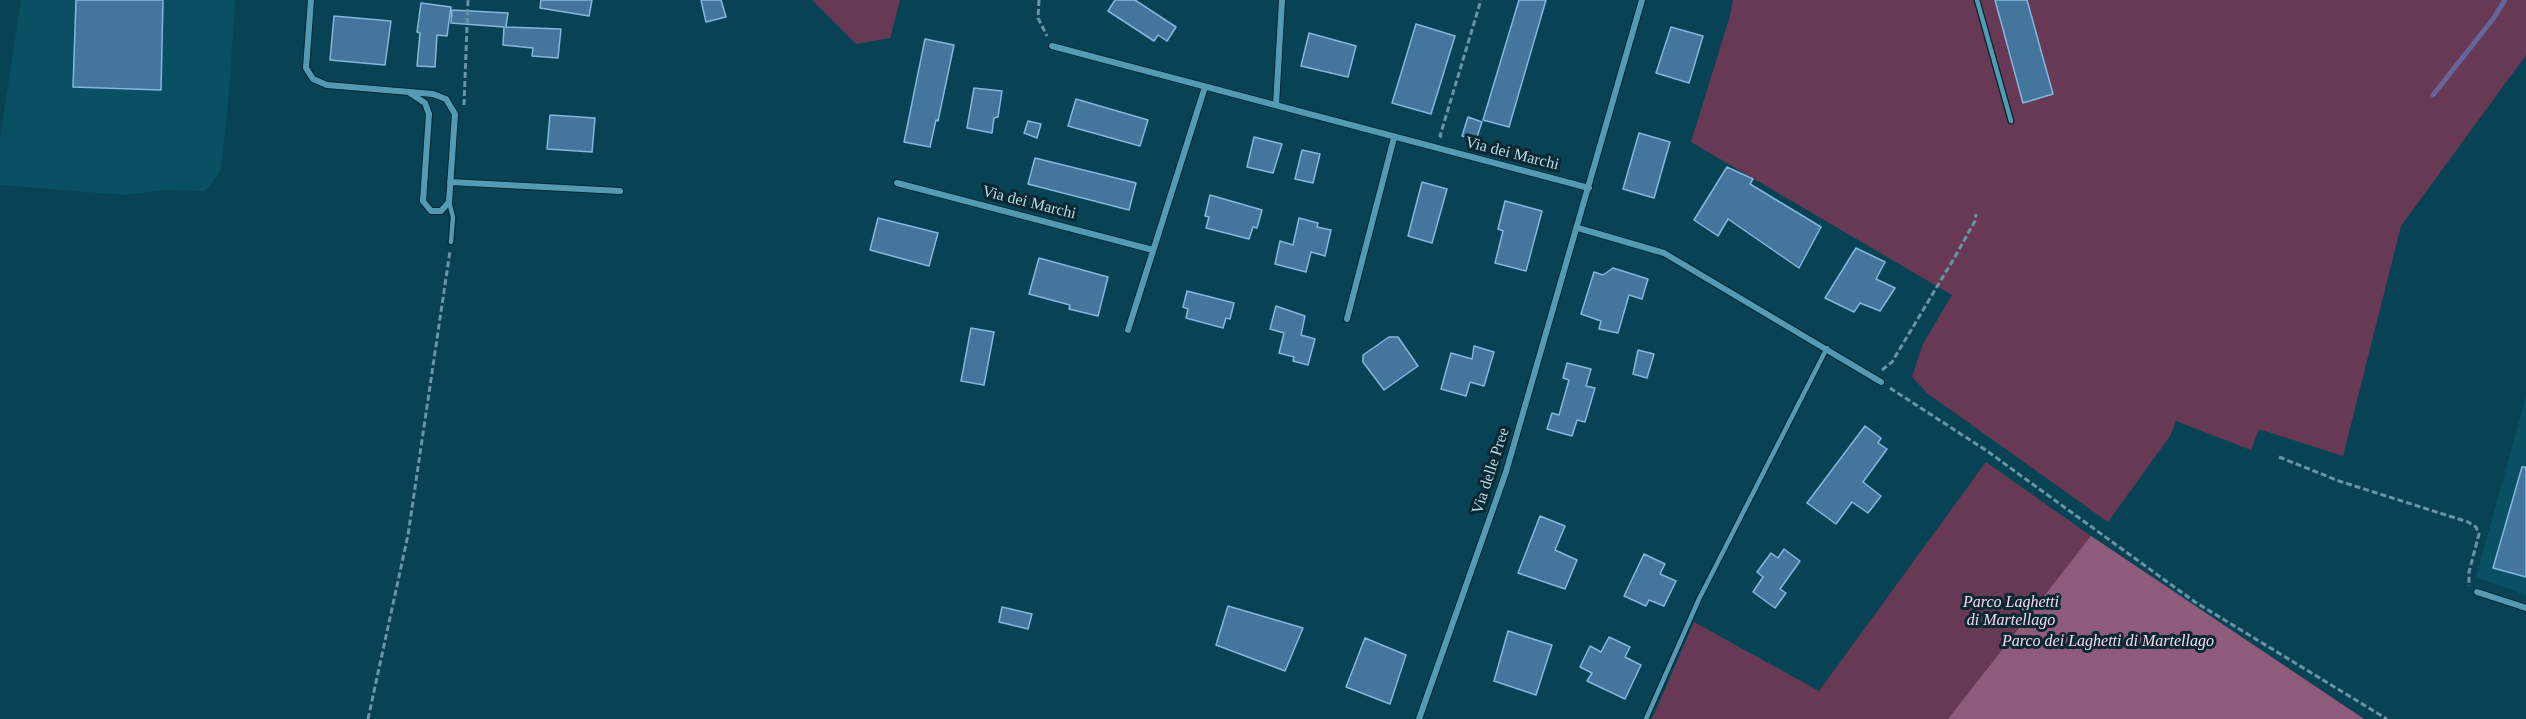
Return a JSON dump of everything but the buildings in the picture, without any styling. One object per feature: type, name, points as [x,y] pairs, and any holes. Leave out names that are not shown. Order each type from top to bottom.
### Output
[{"type":"street","points":[[311,0],[306,68],[313,79],[327,85],[433,94],[446,99],[455,114],[449,202],[441,211],[431,211],[423,201],[429,114],[425,103],[410,93]]},
{"type":"street","points":[[1276,105],[1282,0]]},
{"type":"street","name":"Via delle Pree","points":[[1419,719],[1506,472],[1642,0]]},
{"type":"street","name":"Via dei Marchi","points":[[1052,46],[1589,188]]},
{"type":"street","points":[[1128,330],[1205,87]]},
{"type":"street","points":[[1347,319],[1394,138]]},
{"type":"street","points":[[450,182],[620,191]]},
{"type":"street","name":"Via dei Marchi","points":[[897,183],[1153,250]]},
{"type":"street","points":[[1578,228],[1664,253],[1881,382]]},
{"type":"street","points":[[2477,592],[2526,608]]},
{"type":"lane","points":[[1977,0],[2011,121]]},
{"type":"lane","points":[[449,202],[453,217],[451,242]]},
{"type":"lane","points":[[1646,719],[1699,599],[1827,348]]},
{"type":"path","points":[[1039,0],[1038,18],[1052,46]]},
{"type":"path","points":[[1440,136],[1481,0]]},
{"type":"path","points":[[1874,377],[1892,362],[1956,255],[1975,221],[1976,214]]},
{"type":"path","points":[[368,719],[408,535],[451,242]]},
{"type":"path","points":[[1881,382],[1987,451],[2195,602],[2387,719]]},
{"type":"path","points":[[2279,457],[2339,481],[2468,522],[2476,527],[2479,534],[2468,580],[2469,588],[2477,592]]},
{"type":"shaded area","points":[[21,0],[235,0],[222,161],[220,172],[205,191],[164,190],[125,195],[0,185],[0,139]]},
{"type":"shaded area","points":[[2526,397],[2526,595],[2476,577]]},
{"type":"green space","points":[[812,0],[900,0],[890,38],[856,44]]},
{"type":"green space","points":[[1733,0],[2526,0],[2526,55],[2401,226],[2343,456],[2259,429],[2251,450],[2176,421],[2170,436],[2108,522],[1927,393],[1912,377],[1923,344],[1952,295],[1691,142]]},
{"type":"green space","name":"Parco Laghetti di Martellago","points":[[1986,462],[2091,536],[2364,719],[1652,719],[1694,622],[1819,691]]},
{"type":"green space","name":"Parco dei Laghetti di Martellago","points":[[2091,536],[2364,719],[1948,719]]},
{"type":"waterway","points":[[2433,95],[2493,19],[2505,0]]}]
